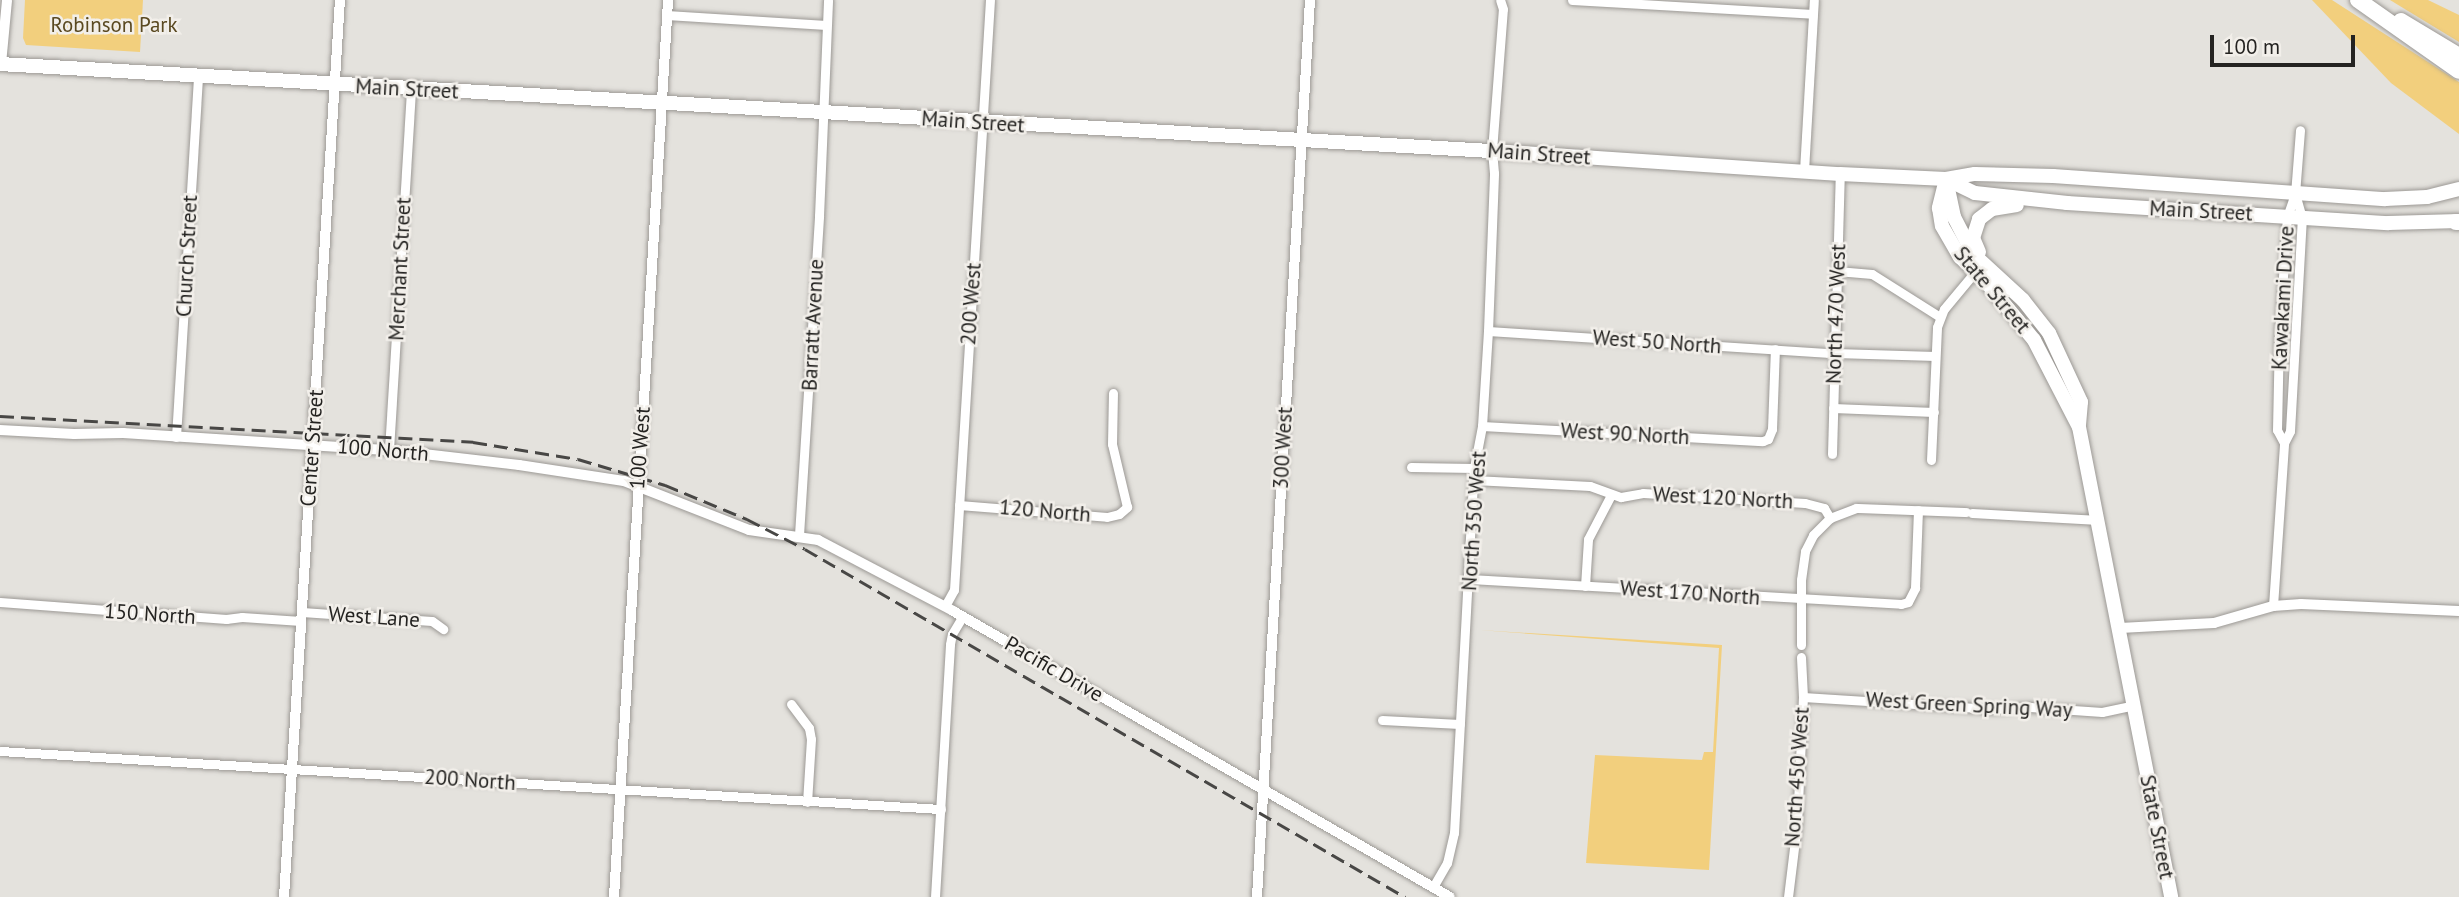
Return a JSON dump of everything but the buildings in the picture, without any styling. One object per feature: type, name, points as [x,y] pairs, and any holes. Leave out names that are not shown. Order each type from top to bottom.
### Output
[{"type":"highway","points":[[2358,0],[2459,71]]},
{"type":"highway","points":[[2366,0],[2459,56]]},
{"type":"main road","name":"Main Street","points":[[1,64],[1492,151],[1840,174],[1946,179],[1975,174],[2053,176],[2295,194],[2407,199],[2459,189]]},
{"type":"main road","name":"Main Street","points":[[1946,179],[1975,193],[2067,202],[2302,218],[2424,224],[2458,222]]},
{"type":"main road","name":"State Street","points":[[1946,179],[1954,217],[1964,241],[1973,254],[2041,320],[2079,395],[2079,427],[2171,897]]},
{"type":"main road","name":"State Street","points":[[1946,179],[1939,208],[1942,226],[1960,257],[1986,282],[2030,334],[2079,427]]},
{"type":"main road","name":"State Street","points":[[1988,266],[1973,237],[1979,219],[1985,213],[2001,205],[2050,206],[2067,202]]},
{"type":"street","points":[[1,64],[7,0]]},
{"type":"street","name":"Center Street","points":[[284,897],[340,0]]},
{"type":"street","name":"100 West","points":[[614,897],[668,0]]},
{"type":"street","name":"Barratt Avenue","points":[[799,536],[824,114],[828,0]]},
{"type":"street","name":"200 West","points":[[945,606],[954,590],[990,0]]},
{"type":"street","name":"300 West","points":[[1257,897],[1310,0]]},
{"type":"street","name":"North 350 West","points":[[1433,887],[1447,863],[1453,841],[1470,579],[1474,468],[1482,426],[1488,331],[1492,151],[1503,9],[1500,0]]},
{"type":"street","points":[[1804,172],[1814,0]]},
{"type":"street","points":[[1572,1],[1693,4],[1813,14]]},
{"type":"street","points":[[667,15],[826,25]]},
{"type":"street","name":"Church Street","points":[[176,437],[198,75]]},
{"type":"street","name":"Merchant Street","points":[[389,450],[411,89]]},
{"type":"street","points":[[2295,194],[2300,130]]},
{"type":"street","name":"North 470 West","points":[[1832,454],[1830,353],[1837,271],[1840,174]]},
{"type":"street","name":"Kawakami Drive","points":[[2284,443],[2277,430],[2287,217],[2295,194]]},
{"type":"street","name":"Kawakami Drive","points":[[2284,443],[2290,431],[2302,218],[2295,194]]},
{"type":"street","points":[[1837,271],[1872,274],[1940,317]]},
{"type":"street","points":[[1931,460],[1935,356],[1940,317],[1974,273]]},
{"type":"street","name":"West 50 North","points":[[1488,331],[1830,353],[1935,356]]},
{"type":"street","name":"West 90 North","points":[[1482,426],[1758,442],[1768,439],[1772,429],[1775,349]]},
{"type":"street","name":"120 North","points":[[959,505],[1107,517],[1119,514],[1127,507],[1112,444],[1113,393]]},
{"type":"street","points":[[1833,408],[1934,412]]},
{"type":"street","name":"100 North","points":[[0,430],[389,450],[602,477],[639,486]]},
{"type":"street","points":[[2273,606],[2284,443]]},
{"type":"street","points":[[1410,467],[1474,468]]},
{"type":"street","name":"West 120 North","points":[[1474,480],[1590,486],[1621,497],[1643,493],[1805,503],[1824,508],[1830,518]]},
{"type":"street","name":"Pacific Drive","points":[[639,486],[749,530],[799,536],[833,547],[963,616],[1451,897]]},
{"type":"street","points":[[1585,586],[1588,539],[1611,495]]},
{"type":"street","points":[[1801,645],[1800,600],[1805,551],[1813,535],[1830,518],[1856,508],[2099,520]]},
{"type":"street","name":"West 170 North","points":[[1470,579],[1888,605],[1908,601],[1915,588],[1918,510]]},
{"type":"street","name":"150 North","points":[[0,602],[226,620],[242,617],[301,616]]},
{"type":"street","points":[[2120,628],[2214,623],[2273,606],[2301,604],[2459,611]]},
{"type":"street","name":"West Lane","points":[[301,616],[432,621],[443,629]]},
{"type":"street","points":[[935,897],[950,644],[952,634],[963,616]]},
{"type":"street","name":"North 450 West","points":[[1788,897],[1797,824],[1804,696],[1801,657]]},
{"type":"street","name":"West Green Spring Way","points":[[1804,696],[1992,709],[2030,707],[2102,712],[2134,705]]},
{"type":"street","points":[[791,704],[809,728],[811,739],[807,802]]},
{"type":"street","points":[[1382,720],[1460,724]]},
{"type":"street","name":"200 North","points":[[0,751],[941,809]]},
{"type":"green space","name":"Robinson Park","points":[[25,0],[143,0],[140,52],[26,45],[23,38]]},
{"type":"green space","points":[[2312,0],[2332,0],[2459,82],[2459,134],[2391,83]]},
{"type":"green space","points":[[2390,0],[2428,0],[2459,15],[2459,42]]},
{"type":"green space","points":[[1479,630],[1722,645],[1709,870],[1586,863],[1595,755],[1702,760],[1704,752],[1713,752],[1719,648]]},
{"type":"railway","points":[[0,416],[473,442],[578,459],[665,485],[747,519],[805,549],[1405,897]]}]
